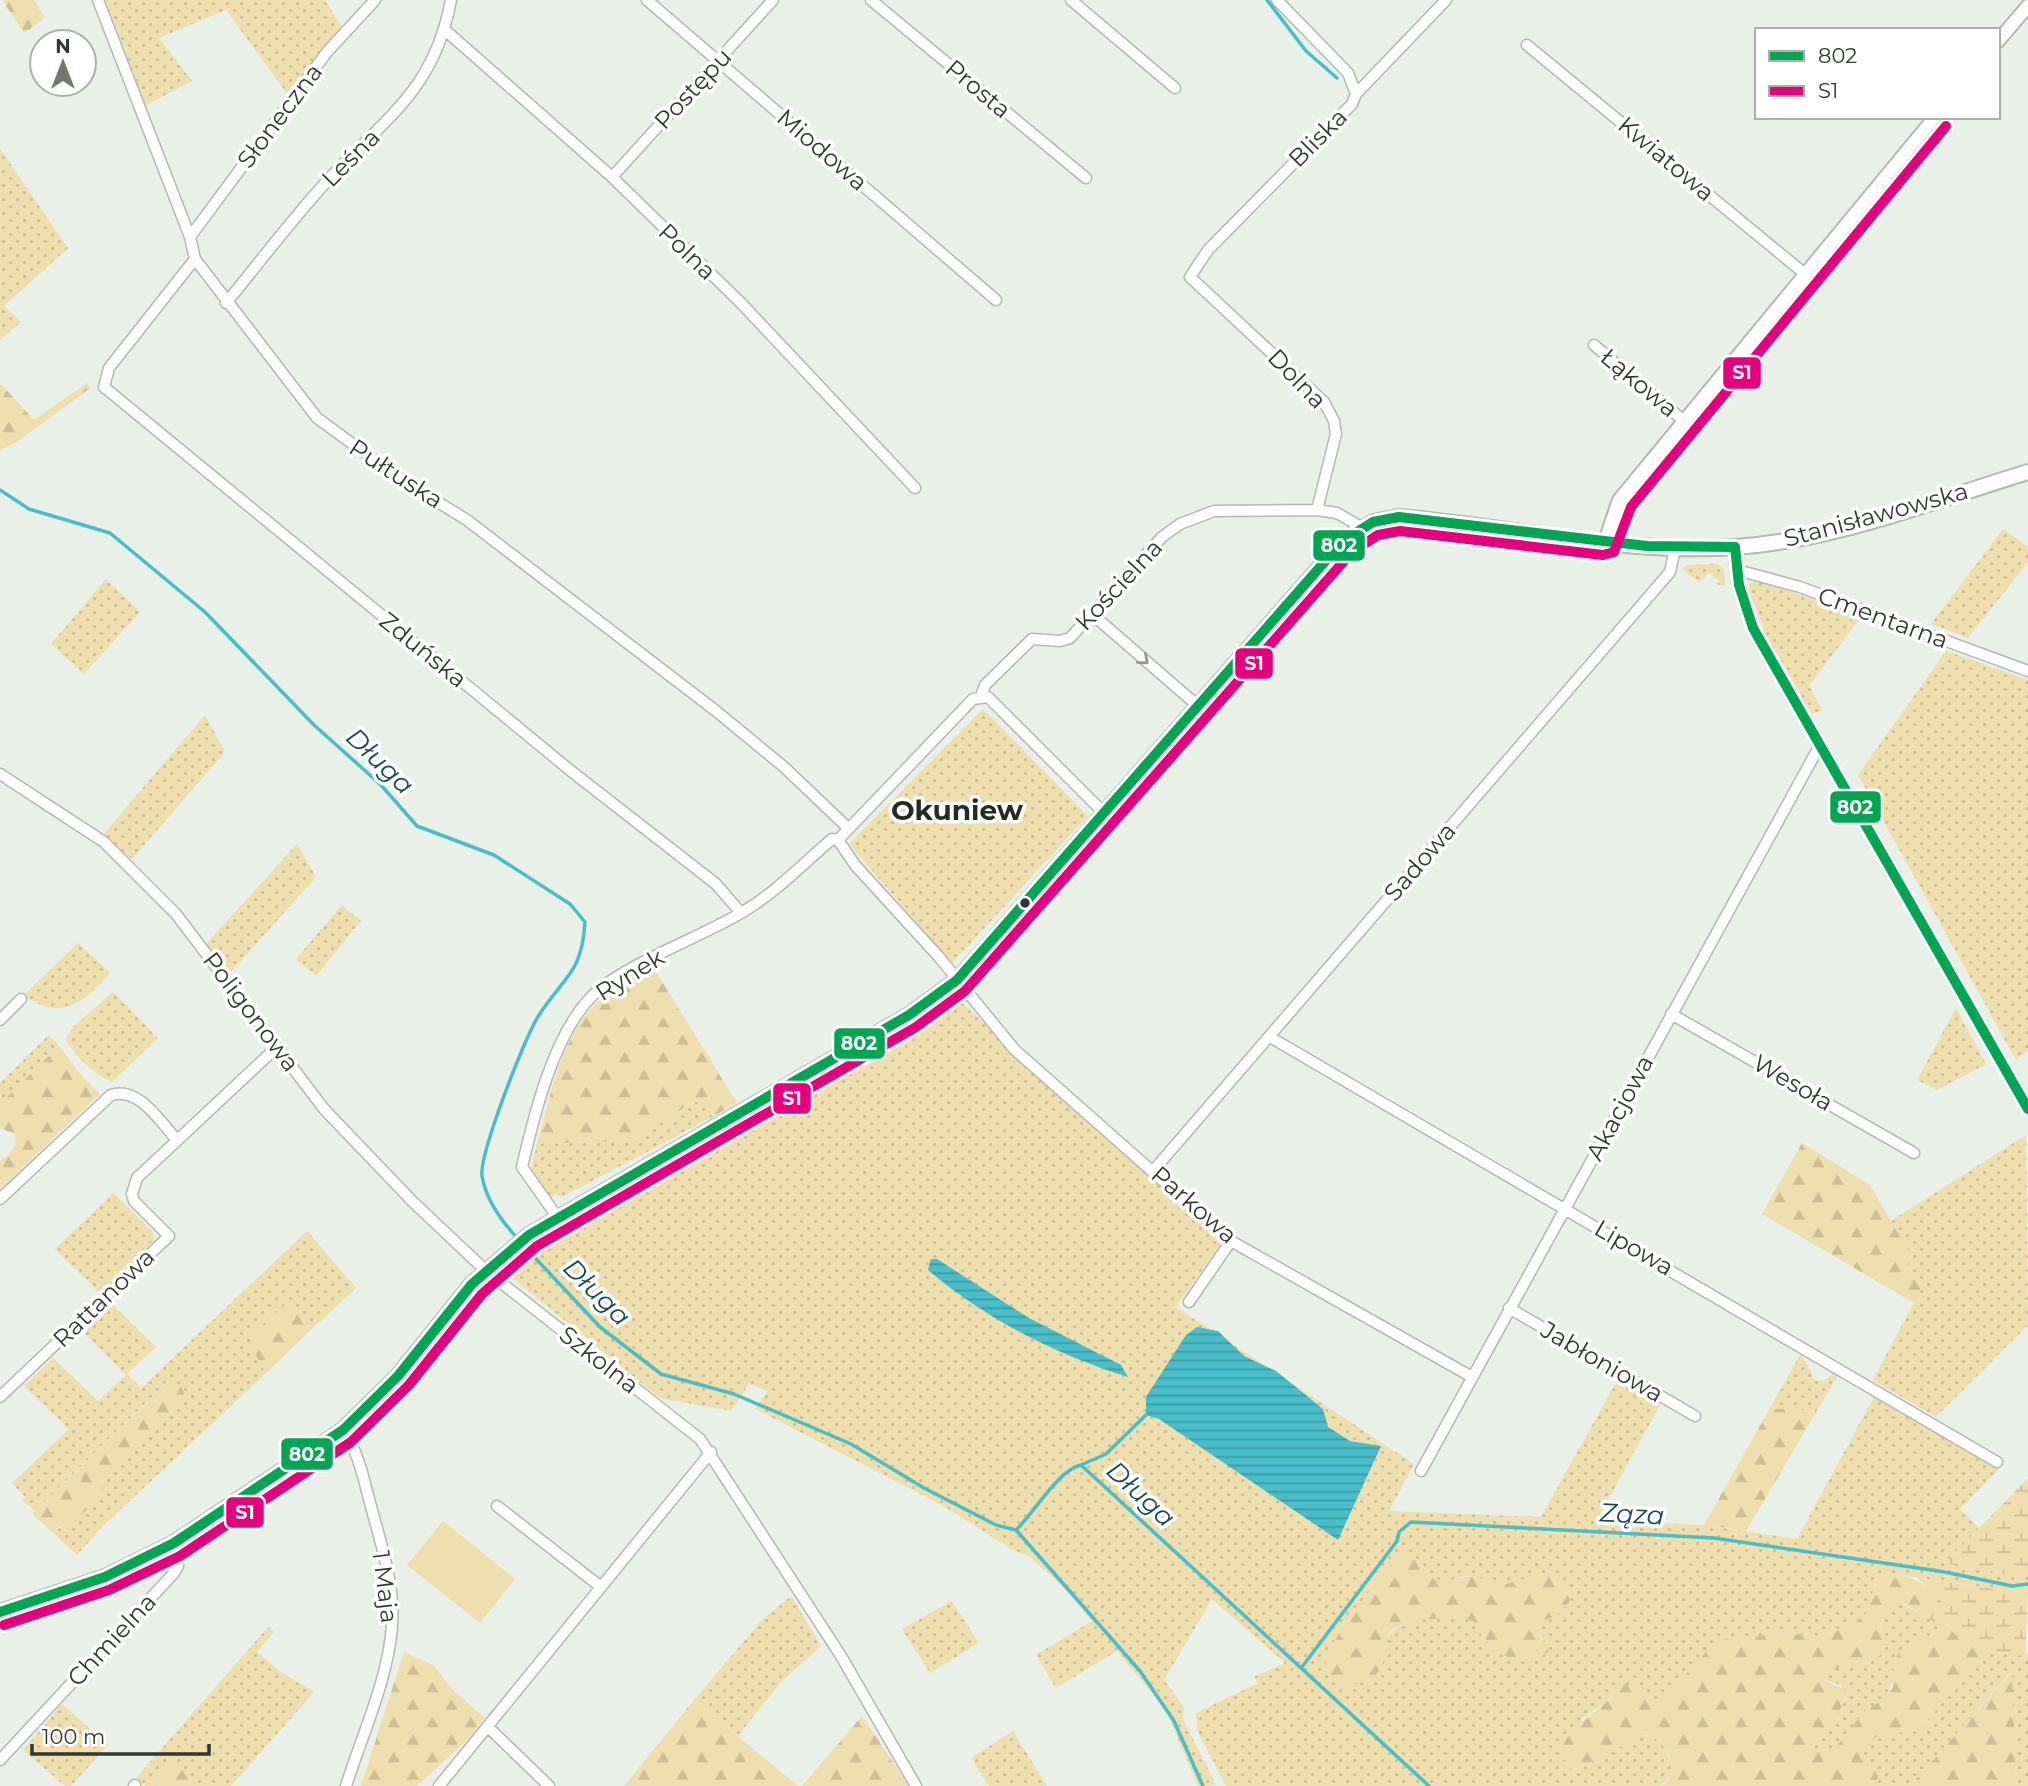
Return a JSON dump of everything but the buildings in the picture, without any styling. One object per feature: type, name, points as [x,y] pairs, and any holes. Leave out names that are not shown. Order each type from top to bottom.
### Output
[{"type":"main road","name":"Stanisławowska","points":[[0,1612],[88,1584],[174,1543],[343,1430],[398,1376],[485,1270],[529,1235],[909,1015],[957,980],[1343,541],[1361,527],[1399,517],[1675,548],[1735,547],[1815,536],[2028,472]]},
{"type":"street","name":"Pułtuska","points":[[98,0],[190,237],[195,259],[226,303],[317,418],[402,480],[467,520],[695,694],[784,767],[848,828]]},
{"type":"street","name":"Słoneczna","points":[[190,237],[327,52],[375,0]]},
{"type":"street","name":"Leśna","points":[[226,303],[330,178],[409,99],[427,74],[445,30],[450,0]]},
{"type":"street","name":"Miodowa","points":[[647,0],[996,300]]},
{"type":"street","name":"Postępu","points":[[612,177],[773,0]]},
{"type":"street","name":"Prosta","points":[[871,0],[1086,178]]},
{"type":"street","points":[[1071,0],[1175,88]]},
{"type":"street","points":[[1277,0],[1348,73],[1356,94]]},
{"type":"street","name":"Bliska","points":[[1190,277],[1208,250],[1352,104],[1356,94],[1446,0]]},
{"type":"street","points":[[2000,39],[2028,6]]},
{"type":"street","name":"Polna","points":[[445,30],[612,177],[741,303],[915,488]]},
{"type":"street","name":"Kwiatowa","points":[[1527,45],[1805,274]]},
{"type":"street","points":[[1605,541],[1619,500],[1933,119]]},
{"type":"street","name":"Zduńska","points":[[195,259],[109,368],[104,387],[570,771],[716,884],[741,913]]},
{"type":"street","name":"Dolna","points":[[1190,277],[1324,402],[1334,421],[1336,433],[1317,510]]},
{"type":"street","name":"Łąkowa","points":[[1594,345],[1684,421]]},
{"type":"street","name":"Kościelna","points":[[981,696],[985,685],[1032,639],[1065,640],[1093,615],[1162,537],[1180,524],[1214,511],[1317,510],[1337,513],[1361,527]]},
{"type":"street","points":[[1735,547],[1737,570],[1748,617],[2028,1109]]},
{"type":"street","name":"Sadowa","points":[[1153,1171],[1670,572],[1675,548]]},
{"type":"street","name":"Cmentarna","points":[[1737,570],[1800,587],[2028,671]]},
{"type":"street","points":[[1093,615],[1198,706]]},
{"type":"street","points":[[981,696],[995,704],[1105,814]]},
{"type":"street","name":"Rynek","points":[[558,1218],[522,1167],[551,1070],[576,1017],[593,995],[630,971],[741,913],[832,839],[838,840],[973,699],[981,696]]},
{"type":"street","name":"Akacjowa","points":[[1421,1471],[1820,745]]},
{"type":"street","name":"Poligonowa","points":[[0,774],[104,842],[176,914],[324,1109],[362,1151],[485,1270]]},
{"type":"street","points":[[838,840],[855,865],[957,980]]},
{"type":"street","name":"Parkowa","points":[[957,980],[1014,1049],[1231,1241],[1472,1377]]},
{"type":"street","points":[[0,1020],[21,999]]},
{"type":"street","name":"Wesoła","points":[[1671,1014],[1914,1153]]},
{"type":"street","name":"Lipowa","points":[[1270,1037],[1997,1462]]},
{"type":"street","name":"Rattanowa","points":[[0,1397],[169,1236],[134,1201],[132,1194],[137,1178],[277,1047]]},
{"type":"street","points":[[0,1199],[111,1095],[121,1092],[136,1097],[177,1140]]},
{"type":"street","points":[[1189,1302],[1231,1241]]},
{"type":"street","name":"Szkolna","points":[[485,1270],[700,1439],[711,1452],[841,1656],[916,1786]]},
{"type":"street","name":"Jabłoniowa","points":[[1509,1308],[1695,1416]]},
{"type":"street","name":"1 Maja","points":[[343,1430],[355,1447],[375,1522],[391,1594],[392,1624],[389,1653],[346,1786]]},
{"type":"street","points":[[439,1786],[711,1452]]},
{"type":"street","points":[[497,1506],[601,1587]]},
{"type":"street","name":"Chmielna","points":[[0,1760],[174,1573],[178,1566],[174,1543]]},
{"type":"street","points":[[488,1727],[550,1786]]},
{"type":"green space","points":[[2,0],[34,0],[45,18],[24,33]]},
{"type":"green space","points":[[105,0],[325,0],[342,27],[289,96],[226,10],[159,38],[192,81],[146,105]]},
{"type":"green space","points":[[0,149],[68,248],[4,306],[21,322],[0,340]]},
{"type":"green space","points":[[0,383],[34,420],[87,383],[90,388],[17,442],[0,450]]},
{"type":"green space","points":[[2003,529],[2028,547],[2028,562],[1968,638],[1931,624]]},
{"type":"green space","points":[[1717,564],[1724,569],[1725,586],[1716,584],[1719,581],[1709,573],[1699,582],[1682,569],[1687,565]]},
{"type":"green space","points":[[106,579],[140,612],[84,674],[51,644]]},
{"type":"green space","points":[[1757,580],[1880,622],[1878,626],[1858,621],[1809,686],[1822,710],[1810,715],[1766,636],[1749,590],[1749,584]]},
{"type":"green space","points":[[1946,651],[2028,680],[2028,1050],[2016,1060],[1858,775]]},
{"type":"green space","points":[[983,709],[1088,816],[952,963],[849,844]]},
{"type":"green space","points":[[205,715],[225,752],[132,859],[102,836]]},
{"type":"green space","points":[[297,844],[316,877],[228,975],[206,944]]},
{"type":"green space","points":[[342,905],[361,921],[316,976],[296,959]]},
{"type":"green space","points":[[78,943],[110,973],[91,993],[60,1008],[37,1003],[24,995]]},
{"type":"green space","points":[[653,967],[737,1103],[716,1115],[695,1101],[632,1141],[537,1144],[554,1081],[570,1040],[581,1022],[594,1005],[610,991]]},
{"type":"green space","points":[[113,992],[158,1038],[112,1082],[86,1064],[65,1039],[73,1027]]},
{"type":"green space","points":[[959,1000],[1221,1243],[1176,1307],[1414,1464],[1389,1511],[1541,1517],[1618,1379],[1661,1403],[1597,1520],[1704,1525],[1797,1539],[1874,1397],[1999,1469],[1960,1509],[1979,1528],[1945,1563],[2018,1577],[2028,1574],[2028,1590],[2016,1592],[1886,1573],[1875,1583],[1868,1612],[1851,1626],[1820,1636],[1777,1632],[1741,1640],[1730,1637],[1714,1643],[1656,1707],[1647,1702],[1638,1686],[1620,1687],[1603,1704],[1583,1718],[1563,1754],[1566,1764],[1574,1770],[1630,1741],[1651,1736],[1658,1739],[1675,1768],[1673,1775],[1660,1786],[1226,1786],[1197,1730],[1196,1713],[1258,1683],[1254,1677],[1285,1663],[1212,1599],[1164,1680],[1184,1707],[1183,1719],[1216,1785],[1198,1786],[1165,1709],[1117,1651],[1056,1688],[1036,1655],[1092,1621],[1067,1591],[1029,1556],[1015,1551],[940,1504],[755,1409],[768,1391],[749,1384],[731,1411],[660,1398],[509,1275],[509,1266],[623,1193],[831,1077],[870,1063],[925,1027],[950,1002]],"holes":[[[1422,1563],[1435,1582],[1468,1576],[1508,1583],[1550,1572],[1570,1601],[1557,1615],[1533,1625],[1535,1632],[1543,1638],[1539,1660],[1535,1661],[1513,1658],[1497,1652],[1485,1640],[1473,1621],[1464,1619],[1409,1622],[1399,1626],[1385,1641]]]},
{"type":"green space","points":[[1956,1008],[1986,1064],[1937,1090],[1917,1080]]},
{"type":"green space","points":[[49,1035],[59,1046],[0,1104],[0,1083]]},
{"type":"green space","points":[[59,1046],[80,1074],[100,1094],[0,1189],[0,1161],[13,1149],[16,1138],[15,1134],[0,1128],[0,1104]]},
{"type":"green space","points":[[696,1101],[716,1115],[562,1197],[555,1194],[551,1198],[531,1171],[537,1144],[632,1141]]},
{"type":"green space","points":[[2026,1135],[2028,1325],[1936,1417],[1873,1380],[1921,1289],[1908,1265],[1909,1252],[1891,1221]]},
{"type":"green space","points":[[1802,1143],[1870,1185],[1909,1252],[1908,1265],[1921,1289],[1914,1303],[1762,1214]]},
{"type":"green space","points":[[113,1193],[153,1232],[154,1240],[99,1292],[55,1249]]},
{"type":"green space","points":[[307,1231],[356,1288],[312,1329],[293,1307],[256,1357],[266,1373],[102,1527],[77,1555],[51,1531],[61,1528],[113,1468],[179,1404],[168,1381],[35,1511],[22,1500],[25,1497],[12,1483],[69,1429],[24,1386],[53,1358],[98,1401],[126,1375],[82,1331],[111,1303],[156,1347],[127,1374],[141,1388]]},
{"type":"green space","points":[[286,1303],[293,1306],[312,1329],[266,1373],[252,1349],[252,1334]]},
{"type":"green space","points":[[1801,1353],[1815,1380],[1825,1381],[1834,1372],[1838,1375],[1815,1414],[1804,1410],[1770,1408]]},
{"type":"green space","points":[[169,1381],[181,1386],[184,1393],[179,1404],[113,1468],[93,1505],[71,1522],[51,1531],[32,1514]]},
{"type":"green space","points":[[1770,1408],[1799,1409],[1815,1414],[1746,1531],[1704,1525]]},
{"type":"green space","points":[[2028,1478],[2028,1574],[2018,1577],[1945,1563]]},
{"type":"green space","points":[[443,1521],[515,1579],[480,1623],[407,1565]]},
{"type":"green space","points":[[1396,1552],[1422,1563],[1436,1582],[1473,1576],[1506,1584],[1550,1572],[1561,1574],[1570,1601],[1557,1615],[1533,1625],[1535,1632],[1548,1645],[1548,1652],[1535,1661],[1512,1658],[1491,1647],[1473,1621],[1414,1621],[1390,1632],[1383,1662],[1375,1675],[1363,1682],[1338,1686],[1326,1667],[1326,1653]]},
{"type":"green space","points":[[1886,1573],[1915,1580],[1938,1598],[1932,1621],[1905,1604],[1894,1603],[1881,1621],[1883,1645],[1880,1655],[1867,1663],[1825,1674],[1825,1681],[1846,1690],[1845,1699],[1813,1746],[1816,1751],[1836,1747],[1863,1713],[1887,1696],[1893,1687],[1893,1663],[1906,1645],[1930,1636],[1943,1627],[1987,1651],[1919,1730],[1879,1735],[1864,1747],[1864,1755],[1878,1776],[1876,1786],[1661,1786],[1669,1780],[1672,1772],[1670,1756],[1659,1742],[1645,1735],[1574,1770],[1565,1761],[1562,1752],[1570,1734],[1607,1702],[1623,1684],[1638,1686],[1647,1702],[1656,1707],[1714,1643],[1730,1637],[1741,1640],[1777,1632],[1820,1636],[1851,1626],[1868,1612],[1875,1583]]},
{"type":"green space","points":[[1917,1578],[2016,1592],[2028,1590],[2025,1656],[1987,1651],[1932,1621],[1938,1598]]},
{"type":"green space","points":[[791,1596],[821,1646],[781,1682],[738,1736],[694,1700],[762,1620]]},
{"type":"green space","points":[[952,1601],[979,1643],[930,1673],[902,1629]]},
{"type":"green space","points":[[1899,1602],[1943,1627],[1922,1640],[1894,1678],[1887,1696],[1863,1713],[1836,1747],[1816,1751],[1813,1746],[1816,1740],[1846,1698],[1841,1685],[1825,1680],[1825,1674],[1832,1669],[1870,1663],[1884,1648],[1881,1627],[1884,1615],[1892,1605]]},
{"type":"green space","points":[[268,1627],[274,1632],[257,1652],[281,1672],[314,1692],[231,1786],[199,1786],[174,1761],[152,1786],[146,1786],[136,1778]]},
{"type":"green space","points":[[1987,1651],[2025,1656],[2028,1652],[2028,1786],[2016,1786],[2011,1672],[1910,1786],[1876,1786],[1877,1780],[1864,1755],[1864,1747],[1879,1735],[1919,1730]]},
{"type":"green space","points":[[404,1652],[433,1665],[453,1690],[485,1718],[466,1741],[417,1786],[361,1786]]},
{"type":"green space","points":[[2012,1672],[2016,1786],[1910,1786]]},
{"type":"green space","points":[[694,1700],[798,1786],[624,1786]]},
{"type":"green space","points":[[62,1704],[108,1745],[71,1786],[65,1786],[23,1750]]},
{"type":"green space","points":[[862,1716],[909,1786],[802,1786]]},
{"type":"green space","points":[[1013,1731],[1047,1786],[989,1786],[971,1758]]},
{"type":"green space","points":[[174,1761],[199,1786],[152,1786]]},
{"type":"water","points":[[931,1259],[937,1259],[1029,1318],[1121,1365],[1128,1377],[1074,1358],[998,1320],[928,1270]]},
{"type":"water","points":[[1197,1327],[1218,1331],[1244,1356],[1276,1371],[1323,1409],[1328,1427],[1350,1441],[1381,1446],[1338,1540],[1159,1419],[1146,1415],[1146,1397],[1186,1335]]},
{"type":"waterway","points":[[1267,0],[1306,51],[1337,78]]},
{"type":"waterway","name":"Długa","points":[[0,490],[29,509],[110,533],[205,612],[314,725],[381,785],[417,826],[494,855],[570,904],[585,922],[576,964],[532,1027],[495,1121],[483,1164],[482,1176],[491,1203],[519,1240]]},
{"type":"waterway","name":"Długa","points":[[524,1246],[600,1327],[661,1374],[734,1394],[851,1444],[924,1488],[996,1525],[1016,1530],[1055,1483],[1072,1468],[1081,1465],[1429,1786]]},
{"type":"waterway","points":[[1081,1465],[1106,1454],[1146,1415]]},
{"type":"waterway","name":"Ząza","points":[[1302,1667],[1397,1541],[1399,1532],[1411,1522],[1714,1538],[1945,1572],[2012,1586],[2028,1584]]},
{"type":"waterway","points":[[1016,1530],[1140,1671],[1174,1721],[1203,1786]]},
{"type":"transit line","name":"S1","points":[[4,1625],[109,1590],[180,1556],[351,1442],[409,1385],[482,1294],[537,1246],[916,1027],[965,991],[1352,552],[1378,535],[1400,531],[1603,555],[1614,552],[1631,507],[1946,126]]},
{"type":"transit line","name":"802","points":[[0,1612],[105,1577],[174,1543],[343,1430],[398,1376],[472,1284],[529,1235],[909,1015],[957,980],[1343,541],[1373,522],[1399,517],[1647,546],[1735,547],[1739,585],[1753,628],[2028,1109]]},
{"type":"district","name":"Okuniew","points":[[957,810]]}]
